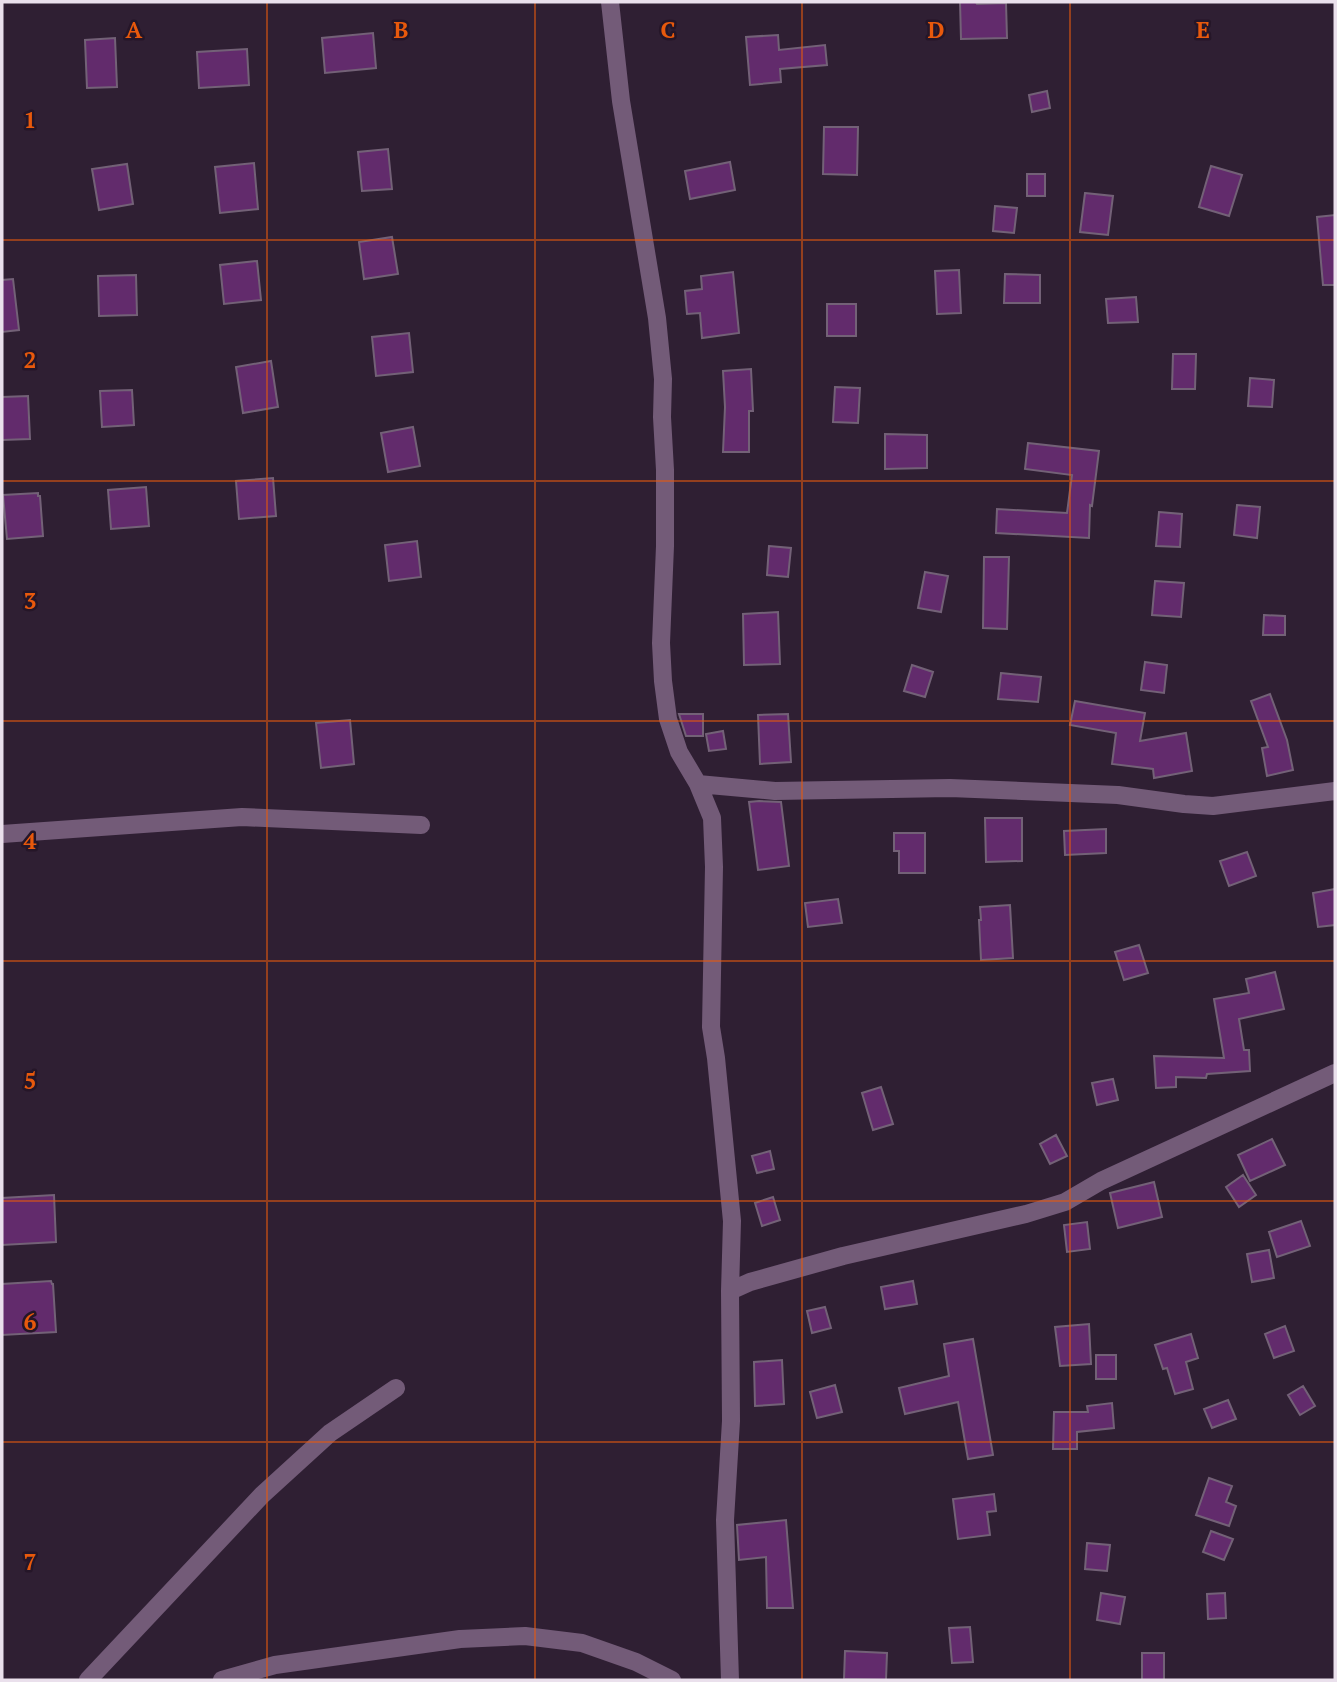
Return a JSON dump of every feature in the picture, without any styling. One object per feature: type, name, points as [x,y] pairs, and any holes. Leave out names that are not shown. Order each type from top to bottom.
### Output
[{"type":"street","points":[[610,2],[621,101],[651,280],[663,379],[662,418],[666,470],[663,681],[668,719],[679,752],[698,784],[712,818],[715,867],[711,1027],[732,1221],[731,1421],[725,1520],[730,1680]]},
{"type":"street","points":[[698,784],[775,790],[950,789],[1118,795],[1213,806],[1335,791]]},
{"type":"street","points":[[2,834],[242,817],[421,825]]},
{"type":"street","points":[[730,1291],[750,1282],[843,1256],[1026,1214],[1065,1202],[1101,1181],[1335,1073]]},
{"type":"street","points":[[88,1680],[262,1495],[330,1433],[396,1388]]},
{"type":"street","points":[[222,1680],[288,1663],[460,1639],[525,1636],[582,1643],[636,1662],[673,1680]]},
{"type":"building","points":[[960,2],[1006,3],[1007,38],[961,39]]},
{"type":"building","points":[[373,33],[376,68],[325,73],[322,38]]},
{"type":"building","points":[[778,35],[779,50],[825,45],[827,65],[780,69],[781,82],[750,85],[746,37]]},
{"type":"building","points":[[115,38],[117,87],[87,88],[85,40]]},
{"type":"building","points":[[247,49],[249,85],[199,88],[197,52]]},
{"type":"building","points":[[1047,91],[1050,108],[1032,112],[1029,95]]},
{"type":"building","points":[[824,127],[858,127],[857,175],[823,174]]},
{"type":"building","points":[[388,149],[392,189],[362,191],[358,152]]},
{"type":"building","points":[[730,162],[735,190],[690,199],[685,171]]},
{"type":"building","points":[[254,163],[258,209],[220,213],[215,167]]},
{"type":"building","points":[[127,164],[133,204],[99,210],[92,169]]},
{"type":"building","points":[[1211,166],[1242,175],[1229,216],[1199,207]]},
{"type":"building","points":[[1027,174],[1045,174],[1045,196],[1027,196]]},
{"type":"building","points":[[1085,193],[1113,196],[1108,235],[1080,232]]},
{"type":"building","points":[[995,206],[1017,208],[1014,233],[993,231]]},
{"type":"building","points":[[1335,215],[1335,285],[1323,285],[1317,217]]},
{"type":"building","points":[[392,237],[398,274],[364,279],[359,242]]},
{"type":"building","points":[[257,261],[261,300],[224,304],[220,265]]},
{"type":"building","points":[[959,270],[961,313],[937,314],[935,271]]},
{"type":"building","points":[[733,272],[739,333],[702,338],[700,313],[687,314],[685,291],[702,289],[701,276]]},
{"type":"building","points":[[1005,274],[1040,275],[1040,303],[1004,303]]},
{"type":"building","points":[[136,275],[137,315],[99,316],[98,276]]},
{"type":"building","points":[[13,279],[19,330],[2,332],[2,280]]},
{"type":"building","points":[[1136,297],[1138,322],[1108,323],[1106,299]]},
{"type":"building","points":[[827,304],[856,304],[856,336],[827,336]]},
{"type":"building","points":[[409,333],[413,372],[376,376],[372,337]]},
{"type":"building","points":[[1173,354],[1196,354],[1195,389],[1172,389]]},
{"type":"building","points":[[271,361],[278,407],[243,413],[236,367]]},
{"type":"building","points":[[751,369],[753,411],[749,411],[749,452],[723,452],[723,371]]},
{"type":"building","points":[[1250,378],[1274,380],[1272,407],[1248,406]]},
{"type":"building","points":[[835,387],[860,388],[858,423],[833,422]]},
{"type":"building","points":[[132,390],[134,425],[102,427],[100,391]]},
{"type":"building","points":[[28,396],[30,439],[2,440],[2,397]]},
{"type":"building","points":[[413,427],[420,466],[388,472],[381,433]]},
{"type":"building","points":[[885,434],[927,435],[927,468],[885,469]]},
{"type":"building","points":[[1028,443],[1099,451],[1092,506],[1090,505],[1089,538],[996,533],[997,509],[1067,513],[1072,475],[1025,469]]},
{"type":"building","points":[[273,478],[276,516],[239,519],[236,481]]},
{"type":"building","points":[[146,487],[149,526],[111,529],[108,490]]},
{"type":"building","points":[[38,493],[43,536],[7,539],[3,495]]},
{"type":"building","points":[[1237,505],[1260,507],[1257,538],[1234,535]]},
{"type":"building","points":[[1159,512],[1182,514],[1180,547],[1156,546]]},
{"type":"building","points":[[417,541],[421,577],[389,581],[385,545]]},
{"type":"building","points":[[769,546],[791,548],[788,577],[767,575]]},
{"type":"building","points":[[984,557],[1009,557],[1007,629],[983,628]]},
{"type":"building","points":[[925,572],[948,576],[941,612],[918,608]]},
{"type":"building","points":[[1155,581],[1184,583],[1181,617],[1152,615]]},
{"type":"building","points":[[778,612],[780,664],[744,665],[743,614]]},
{"type":"building","points":[[1264,615],[1285,616],[1285,635],[1263,635]]},
{"type":"building","points":[[1145,662],[1167,665],[1164,693],[1141,690]]},
{"type":"building","points":[[912,665],[933,672],[925,697],[904,691]]},
{"type":"building","points":[[1001,673],[1041,677],[1038,702],[998,699]]},
{"type":"building","points":[[1270,694],[1287,740],[1293,770],[1267,776],[1262,748],[1268,747],[1251,701]]},
{"type":"building","points":[[1075,701],[1145,713],[1140,741],[1186,733],[1192,771],[1154,778],[1153,769],[1112,764],[1116,733],[1070,725]]},
{"type":"building","points":[[679,714],[703,714],[703,736],[686,736]]},
{"type":"building","points":[[788,714],[791,762],[760,764],[758,715]]},
{"type":"building","points":[[350,720],[354,764],[321,768],[316,723]]},
{"type":"building","points":[[723,731],[726,749],[709,751],[706,734]]},
{"type":"building","points":[[749,802],[781,802],[789,866],[758,870]]},
{"type":"building","points":[[985,818],[1022,818],[1022,861],[986,862]]},
{"type":"building","points":[[1106,829],[1106,853],[1065,855],[1064,831]]},
{"type":"building","points":[[894,833],[925,833],[925,873],[899,873],[899,851],[894,851]]},
{"type":"building","points":[[1247,852],[1256,876],[1229,886],[1220,861]]},
{"type":"building","points":[[1335,889],[1335,925],[1318,927],[1313,893]]},
{"type":"building","points":[[838,899],[842,923],[808,927],[805,903]]},
{"type":"building","points":[[1010,905],[1013,958],[981,960],[980,907]]},
{"type":"building","points":[[1139,945],[1148,973],[1124,980],[1115,952]]},
{"type":"building","points":[[1275,972],[1284,1009],[1239,1019],[1244,1050],[1249,1050],[1250,1071],[1207,1074],[1206,1078],[1176,1077],[1176,1087],[1156,1088],[1154,1056],[1224,1058],[1214,999],[1249,993],[1246,979]]},
{"type":"building","points":[[1113,1079],[1118,1100],[1097,1105],[1092,1083]]},
{"type":"building","points":[[881,1087],[893,1124],[873,1130],[862,1093]]},
{"type":"building","points":[[1056,1135],[1067,1156],[1050,1164],[1040,1144]]},
{"type":"building","points":[[1272,1139],[1285,1165],[1250,1181],[1238,1155]]},
{"type":"building","points":[[770,1151],[774,1169],[757,1173],[752,1156]]},
{"type":"building","points":[[1243,1175],[1256,1195],[1239,1207],[1226,1187]]},
{"type":"building","points":[[1154,1182],[1162,1217],[1118,1228],[1110,1193]]},
{"type":"building","points":[[54,1195],[56,1242],[2,1245],[2,1198]]},
{"type":"building","points":[[773,1197],[780,1220],[762,1226],[755,1203]]},
{"type":"building","points":[[1301,1221],[1310,1246],[1277,1257],[1269,1232]]},
{"type":"building","points":[[1087,1222],[1090,1249],[1067,1252],[1064,1225]]},
{"type":"building","points":[[1269,1250],[1274,1278],[1252,1282],[1247,1254]]},
{"type":"building","points":[[51,1281],[56,1332],[2,1335],[2,1284]]},
{"type":"building","points":[[913,1281],[917,1304],[885,1309],[881,1287]]},
{"type":"building","points":[[825,1307],[831,1328],[812,1333],[807,1311]]},
{"type":"building","points":[[1089,1324],[1091,1364],[1060,1366],[1055,1327]]},
{"type":"building","points":[[1285,1326],[1294,1351],[1274,1358],[1265,1334]]},
{"type":"building","points":[[1191,1334],[1198,1358],[1186,1362],[1193,1389],[1175,1394],[1167,1368],[1163,1369],[1155,1345]]},
{"type":"building","points":[[973,1339],[993,1455],[968,1459],[958,1402],[905,1414],[899,1388],[949,1376],[944,1344]]},
{"type":"building","points":[[1096,1355],[1116,1355],[1116,1379],[1096,1379]]},
{"type":"building","points":[[782,1360],[784,1404],[755,1406],[754,1362]]},
{"type":"building","points":[[835,1385],[842,1412],[817,1418],[810,1392]]},
{"type":"building","points":[[1303,1386],[1315,1406],[1300,1415],[1288,1395]]},
{"type":"building","points":[[1228,1400],[1236,1419],[1212,1428],[1204,1409]]},
{"type":"building","points":[[1112,1403],[1114,1428],[1077,1432],[1077,1449],[1053,1449],[1054,1412],[1088,1412],[1087,1406]]},
{"type":"building","points":[[1209,1478],[1232,1486],[1226,1502],[1236,1506],[1229,1526],[1196,1515]]},
{"type":"building","points":[[994,1494],[996,1511],[987,1512],[990,1535],[958,1539],[953,1499]]},
{"type":"building","points":[[786,1520],[793,1608],[767,1608],[766,1557],[739,1560],[737,1525]]},
{"type":"building","points":[[1211,1531],[1233,1539],[1224,1560],[1203,1552]]},
{"type":"building","points":[[1087,1543],[1110,1545],[1107,1571],[1085,1569]]},
{"type":"building","points":[[1101,1593],[1125,1597],[1120,1624],[1097,1620]]},
{"type":"building","points":[[1225,1593],[1226,1618],[1208,1619],[1207,1594]]},
{"type":"building","points":[[970,1627],[973,1662],[952,1663],[949,1628]]},
{"type":"building","points":[[845,1651],[887,1653],[886,1680],[844,1679]]},
{"type":"building","points":[[1142,1653],[1164,1653],[1164,1680],[1142,1680]]}]
